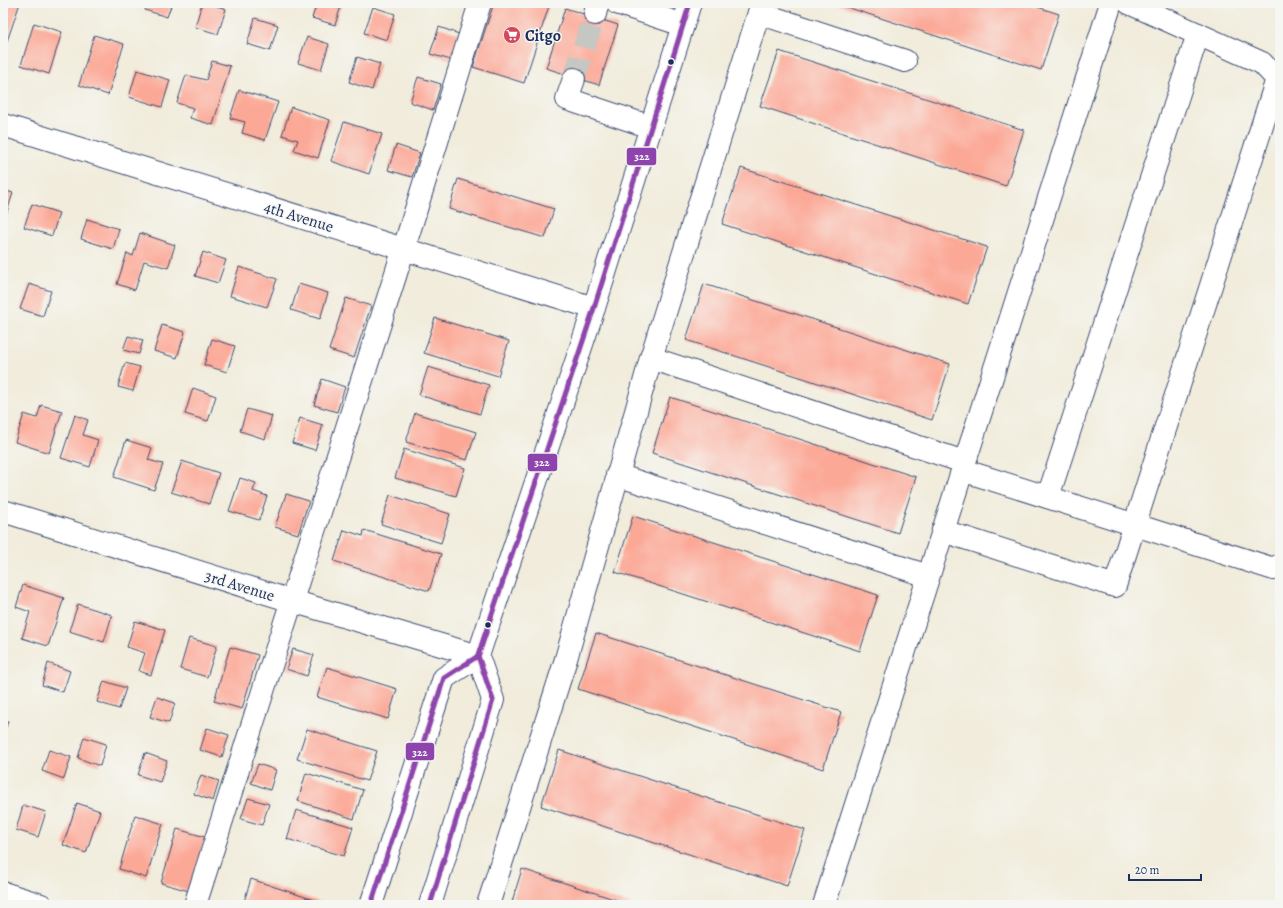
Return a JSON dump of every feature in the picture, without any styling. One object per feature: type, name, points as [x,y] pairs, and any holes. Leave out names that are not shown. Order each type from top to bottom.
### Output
[{"type":"main road","points":[[195,905],[404,248],[480,3]]},
{"type":"main road","points":[[617,3],[683,25]]},
{"type":"main road","points":[[430,905],[493,700],[478,656],[594,308],[690,3]]},
{"type":"main road","points":[[824,905],[1111,3]]},
{"type":"main road","points":[[943,531],[1115,586],[1276,79],[1262,63],[1129,3]]},
{"type":"main road","points":[[488,905],[566,659],[651,358],[760,8],[905,61]]},
{"type":"main road","points":[[1048,497],[1198,34]]},
{"type":"main road","points":[[570,89],[651,127]]},
{"type":"main road","name":"4th Avenue","points":[[3,125],[594,308]]},
{"type":"main road","points":[[651,358],[1048,497],[1274,569],[1280,565]]},
{"type":"main road","points":[[617,475],[928,576]]},
{"type":"main road","name":"3rd Avenue","points":[[3,511],[292,601],[478,656]]},
{"type":"main road","points":[[371,905],[444,678],[478,656]]},
{"type":"main road","points":[[3,893],[41,905]]},
{"type":"building","points":[[3,3],[20,3],[3,53]]},
{"type":"building","points":[[147,3],[172,3],[167,17],[145,10]]},
{"type":"building","points":[[202,3],[207,3],[226,9],[218,34],[195,27]]},
{"type":"building","points":[[317,3],[342,3],[335,25],[312,18]]},
{"type":"building","name":"Citgo","points":[[494,3],[550,3],[524,83],[473,67]]},
{"type":"building","points":[[834,3],[1025,3],[1059,14],[1041,70]]},
{"type":"building","points":[[373,7],[395,14],[387,40],[364,33]]},
{"type":"building","name":"Citgo","points":[[565,8],[618,25],[599,85],[546,68]]},
{"type":"building","points":[[255,18],[278,25],[270,51],[247,44]]},
{"type":"building","points":[[34,23],[62,32],[49,74],[21,65]]},
{"type":"building","points":[[439,27],[459,34],[451,60],[430,54]]},
{"type":"building","points":[[94,35],[124,44],[108,95],[79,85]]},
{"type":"building","points":[[307,37],[329,44],[321,70],[298,63]]},
{"type":"building","points":[[779,51],[1024,130],[1006,186],[760,106]]},
{"type":"building","points":[[357,57],[380,64],[372,90],[349,82]]},
{"type":"building","points":[[212,61],[230,66],[213,125],[190,118],[193,108],[177,103],[186,75],[206,80]]},
{"type":"building","points":[[137,70],[170,80],[162,107],[129,97]]},
{"type":"building","points":[[418,77],[441,84],[433,110],[410,102]]},
{"type":"building","points":[[239,90],[278,102],[265,140],[242,133],[245,122],[230,118]]},
{"type":"building","points":[[291,107],[330,120],[318,158],[294,150],[298,140],[282,135]]},
{"type":"building","points":[[344,122],[382,134],[369,174],[331,161]]},
{"type":"building","points":[[396,145],[420,153],[412,177],[388,170]]},
{"type":"building","points":[[741,168],[987,247],[968,304],[722,224]]},
{"type":"building","points":[[458,179],[554,209],[545,238],[449,209]]},
{"type":"building","points":[[3,190],[13,193],[3,224]]},
{"type":"building","points":[[32,204],[59,213],[52,236],[24,227]]},
{"type":"building","points":[[87,219],[119,229],[113,249],[81,239]]},
{"type":"building","points":[[140,233],[175,245],[168,268],[144,261],[135,290],[117,284],[127,253],[133,256]]},
{"type":"building","points":[[3,250],[7,251],[3,261]]},
{"type":"building","points":[[203,252],[226,260],[218,283],[195,276]]},
{"type":"building","points":[[239,267],[277,279],[267,307],[230,296]]},
{"type":"building","points":[[29,284],[51,291],[43,316],[20,309]]},
{"type":"building","points":[[299,284],[328,293],[320,319],[291,310]]},
{"type":"building","points":[[704,284],[950,364],[932,420],[686,340]]},
{"type":"building","points":[[346,298],[371,306],[354,358],[329,350]]},
{"type":"building","points":[[435,318],[509,341],[498,376],[424,353]]},
{"type":"building","points":[[162,325],[185,332],[177,358],[154,351]]},
{"type":"building","points":[[128,336],[143,340],[139,354],[123,350]]},
{"type":"building","points":[[212,339],[235,346],[227,372],[204,365]]},
{"type":"building","points":[[125,363],[140,367],[133,391],[118,387]]},
{"type":"building","points":[[428,367],[489,385],[480,414],[419,395]]},
{"type":"building","points":[[322,379],[345,387],[337,412],[314,405]]},
{"type":"building","points":[[193,388],[216,396],[208,421],[185,414]]},
{"type":"building","points":[[670,397],[916,477],[898,533],[652,453]]},
{"type":"building","points":[[41,405],[62,411],[49,453],[15,442],[24,414],[37,418]]},
{"type":"building","points":[[247,409],[272,416],[265,439],[240,431]]},
{"type":"building","points":[[415,413],[476,432],[467,460],[406,442]]},
{"type":"building","points":[[75,415],[88,420],[83,435],[98,440],[90,467],[61,458]]},
{"type":"building","points":[[300,418],[323,425],[315,450],[292,443]]},
{"type":"building","points":[[126,440],[152,448],[148,460],[163,464],[154,490],[114,477]]},
{"type":"building","points":[[404,449],[465,468],[456,496],[395,478]]},
{"type":"building","points":[[182,461],[219,473],[209,504],[171,492]]},
{"type":"building","points":[[240,478],[256,483],[253,491],[267,496],[259,520],[229,511]]},
{"type":"building","points":[[286,494],[309,501],[298,534],[275,527]]},
{"type":"building","points":[[390,495],[450,514],[441,543],[381,524]]},
{"type":"building","points":[[633,516],[878,595],[860,651],[615,572]]},
{"type":"building","points":[[344,530],[363,536],[364,530],[441,554],[429,591],[334,561]]},
{"type":"building","points":[[23,585],[64,598],[48,646],[22,638],[30,612],[16,607]]},
{"type":"building","points":[[78,604],[112,615],[104,642],[69,631]]},
{"type":"building","points":[[135,621],[165,630],[151,675],[139,671],[145,653],[127,647]]},
{"type":"building","points":[[596,633],[841,712],[823,769],[578,689]]},
{"type":"building","points":[[189,638],[217,646],[207,677],[180,669]]},
{"type":"building","points":[[230,647],[258,655],[242,709],[214,701]]},
{"type":"building","points":[[293,649],[314,655],[307,676],[286,669]]},
{"type":"building","points":[[48,663],[70,671],[63,692],[42,685]]},
{"type":"building","points":[[327,667],[397,689],[388,719],[317,697]]},
{"type":"building","points":[[104,681],[126,688],[119,709],[97,702]]},
{"type":"building","points":[[157,697],[175,703],[169,723],[150,717]]},
{"type":"building","points":[[3,719],[8,721],[3,736]]},
{"type":"building","points":[[207,728],[229,735],[222,757],[200,750]]},
{"type":"building","points":[[307,729],[377,751],[367,781],[297,759]]},
{"type":"building","points":[[84,737],[106,744],[100,766],[78,758]]},
{"type":"building","points":[[49,750],[71,757],[64,779],[42,771]]},
{"type":"building","points":[[559,750],[805,830],[787,886],[541,806]]},
{"type":"building","points":[[145,753],[167,761],[160,782],[138,775]]},
{"type":"building","points":[[258,764],[276,770],[270,790],[251,783]]},
{"type":"building","points":[[306,773],[363,790],[354,819],[298,801]]},
{"type":"building","points":[[201,775],[219,781],[213,801],[194,794]]},
{"type":"building","points":[[248,798],[269,804],[262,825],[241,819]]},
{"type":"building","points":[[77,803],[100,811],[86,853],[63,845]]},
{"type":"building","points":[[23,805],[46,812],[38,837],[16,830]]},
{"type":"building","points":[[296,810],[353,827],[344,856],[287,839]]},
{"type":"building","points":[[135,815],[163,824],[146,878],[119,869]]},
{"type":"building","points":[[177,829],[205,837],[189,891],[161,883]]},
{"type":"building","points":[[522,869],[632,905],[511,905]]},
{"type":"building","points":[[251,879],[326,904],[326,905],[243,905]]},
{"type":"tunnel","points":[[574,79],[595,14]]},
{"type":"transit line","name":"322","points":[[371,905],[444,678],[478,656],[594,308],[690,3]]},
{"type":"transit line","name":"322","points":[[430,905],[493,700],[478,656],[489,623]]},
{"type":"place","name":"Citgo","points":[[512,35]]}]
